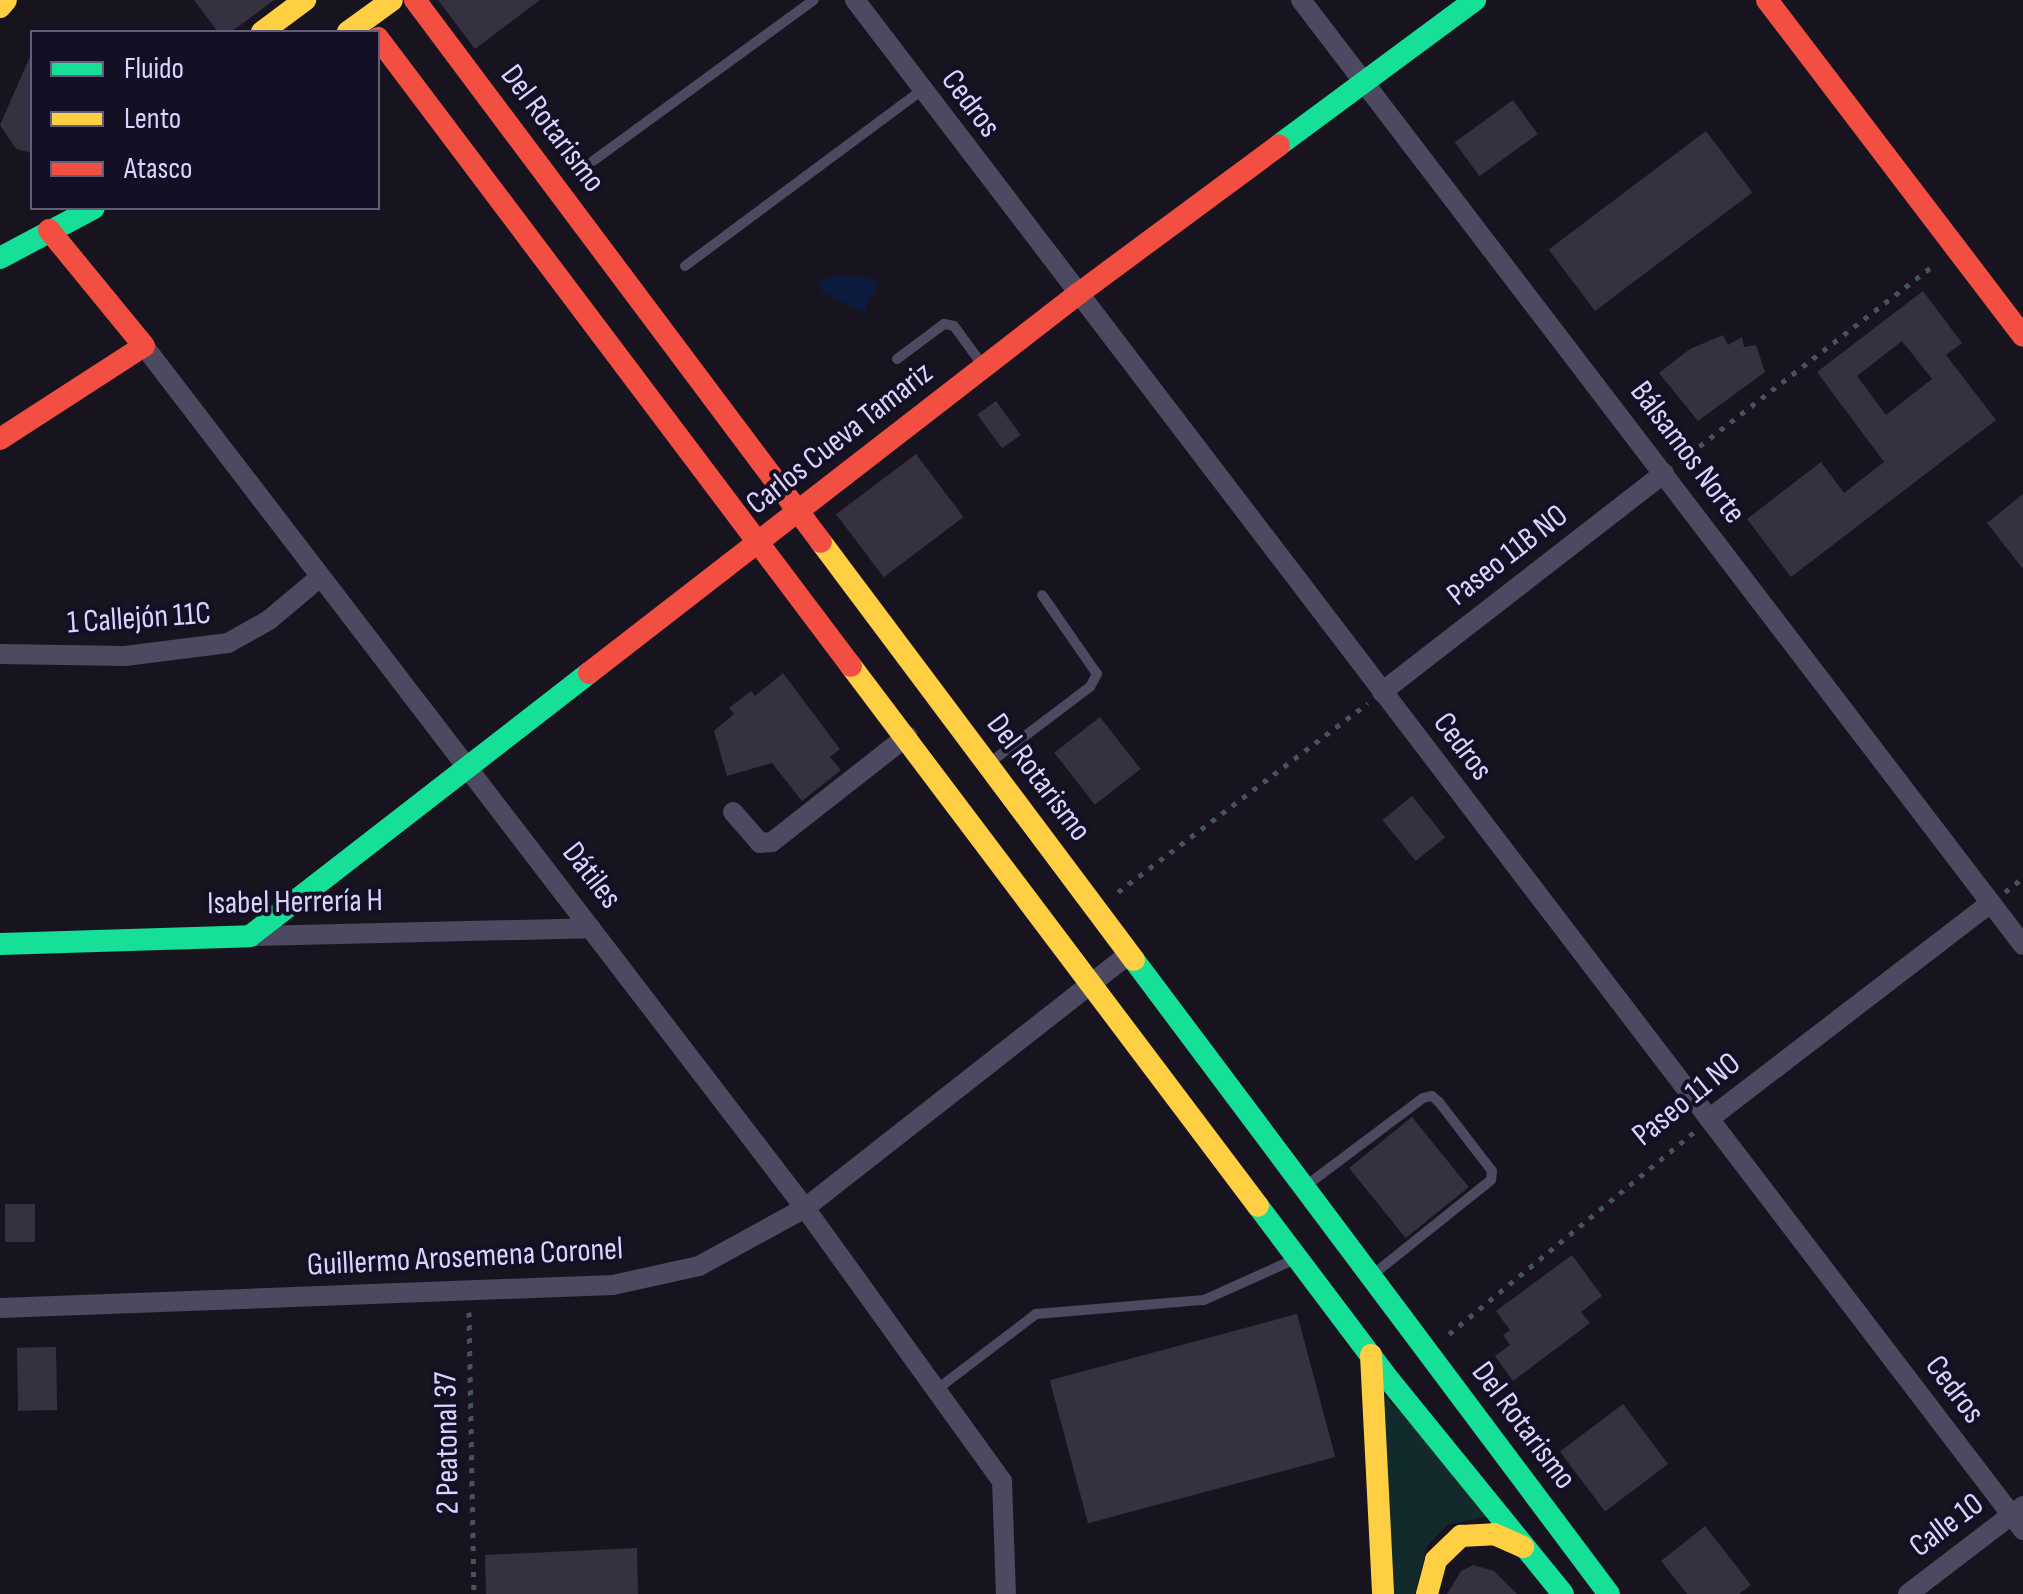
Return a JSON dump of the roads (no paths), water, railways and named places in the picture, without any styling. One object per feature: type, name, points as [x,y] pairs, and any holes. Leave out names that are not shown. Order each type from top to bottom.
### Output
[{"type":"main road","points":[[0,7],[6,0]]},
{"type":"main road","points":[[265,30],[305,0]]},
{"type":"main road","points":[[348,0],[365,30]]},
{"type":"main road","points":[[367,30],[392,0]]},
{"type":"main road","name":"Del Rotarismo","points":[[415,0],[1609,1594]]},
{"type":"main road","name":"Carlos Cueva Tamariz","points":[[250,936],[1078,294],[1475,0]]},
{"type":"main road","points":[[1767,0],[2023,336]]},
{"type":"main road","points":[[380,49],[762,542],[1371,1355],[1563,1594]]},
{"type":"main road","points":[[49,230],[61,210]]},
{"type":"main road","points":[[0,258],[90,210]]},
{"type":"main road","name":"Dátiles","points":[[49,230],[144,346]]},
{"type":"main road","points":[[0,439],[144,346]]},
{"type":"main road","name":"Isabel Herrería H","points":[[0,944],[250,936]]},
{"type":"main road","points":[[1371,1355],[1383,1594]]},
{"type":"main road","points":[[1427,1594],[1436,1560],[1461,1536],[1482,1532],[1505,1536],[1536,1556]]},
{"type":"street","name":"Cedros","points":[[855,0],[1709,1119],[2019,1517]]},
{"type":"street","name":"Bálsamos Norte","points":[[1301,0],[2023,945]]},
{"type":"street","name":"Dátiles","points":[[144,346],[805,1208],[1002,1481],[1006,1594]]},
{"type":"street","name":"Paseo 11B NO","points":[[1382,692],[1664,472]]},
{"type":"street","name":"1 Callejón 11C","points":[[0,654],[125,656],[228,643],[268,620],[320,578]]},
{"type":"street","points":[[733,812],[760,843],[772,842],[907,736]]},
{"type":"street","name":"Paseo 11 NO","points":[[1709,1119],[1991,903]]},
{"type":"street","name":"Isabel Herrería H","points":[[250,936],[591,928]]},
{"type":"street","name":"Guillermo Arosemena Coronel","points":[[0,1308],[613,1285],[700,1266],[805,1208],[1129,954]]},
{"type":"street","name":"Calle 10","points":[[1908,1594],[2019,1517]]},
{"type":"lane","points":[[594,161],[814,0]]},
{"type":"lane","points":[[685,266],[922,90]]},
{"type":"lane","points":[[897,359],[944,324],[954,326],[984,367]]},
{"type":"lane","points":[[988,765],[1090,687],[1097,674],[1042,595]]},
{"type":"lane","points":[[1304,1188],[1423,1098],[1432,1096],[1492,1171],[1492,1180],[1370,1276]]},
{"type":"lane","points":[[936,1390],[1036,1314],[1204,1300],[1299,1258]]},
{"type":"water","points":[[835,275],[876,279],[877,288],[865,307],[866,314],[822,292],[819,282]]}]
